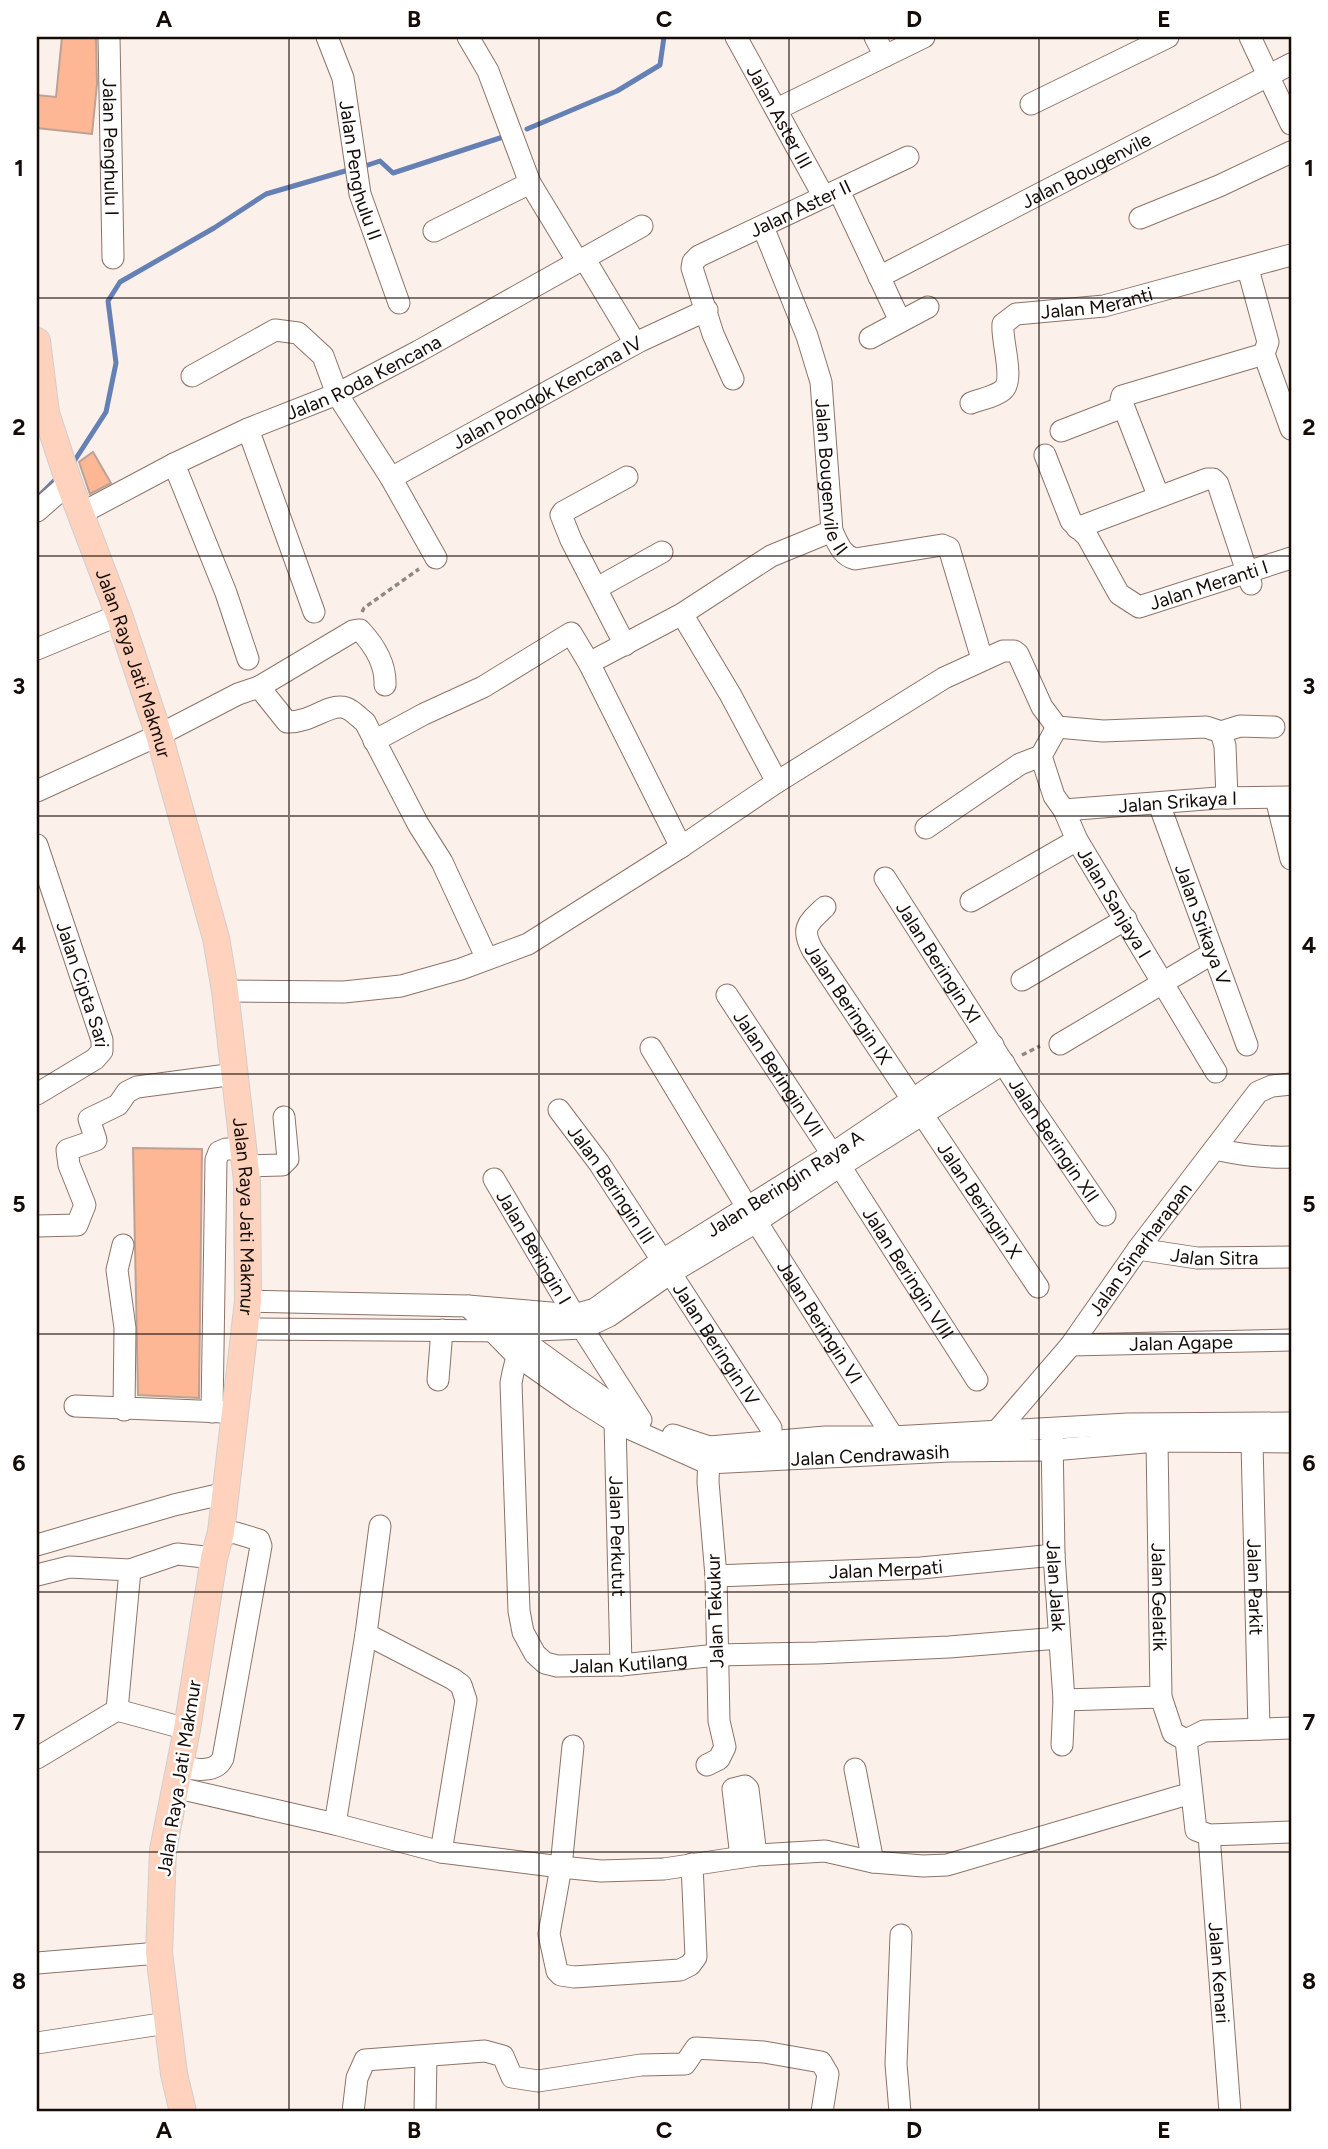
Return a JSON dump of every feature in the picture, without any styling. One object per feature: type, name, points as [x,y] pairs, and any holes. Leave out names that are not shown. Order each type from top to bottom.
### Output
[{"type":"main road","name":"Jalan Raya Jati Makmur","points":[[37,341],[46,413],[159,735],[216,938],[245,1158],[248,1301],[246,1329],[224,1412],[226,1493],[221,1532],[214,1558],[187,1729],[163,1850],[159,1953],[174,2074],[183,2112]]},
{"type":"street","name":"Jalan Penghulu I","points":[[109,37],[113,258]]},
{"type":"street","name":"Jalan Penghulu II","points":[[327,37],[342,78],[356,168],[368,218],[399,303]]},
{"type":"street","points":[[468,37],[488,72],[530,183],[635,343]]},
{"type":"street","name":"Jalan Aster III","points":[[736,37],[777,109],[831,194],[900,321]]},
{"type":"street","points":[[777,109],[880,46],[924,37]]},
{"type":"street","points":[[1031,104],[1168,37]]},
{"type":"street","points":[[1250,37],[1291,124]]},
{"type":"street","name":"Jalan Bougenvile","points":[[879,278],[1291,64]]},
{"type":"street","points":[[1140,218],[1219,186],[1291,152]]},
{"type":"street","name":"Jalan Aster II","points":[[707,310],[692,268],[693,262],[699,256],[908,157]]},
{"type":"street","points":[[434,231],[530,183]]},
{"type":"street","name":"Jalan Roda Kencana","points":[[80,514],[174,464],[248,429],[337,394],[642,226]]},
{"type":"street","name":"Jalan Bougenvile II","points":[[762,227],[807,336],[821,382],[832,531],[841,550],[846,556],[855,559],[942,545],[949,548],[982,659]]},
{"type":"street","name":"Jalan Meranti","points":[[971,402],[1000,393],[1006,387],[1008,377],[1003,324],[1016,314],[1104,306],[1291,256]]},
{"type":"street","points":[[1248,269],[1268,342],[1264,354],[1291,429]]},
{"type":"street","points":[[870,338],[928,307]]},
{"type":"street","points":[[707,310],[713,334],[733,379]]},
{"type":"street","name":"Jalan Pondok Kencana IV","points":[[391,478],[635,343],[707,310]]},
{"type":"street","points":[[192,376],[275,330],[298,333],[323,356],[337,394],[391,478],[436,558]]},
{"type":"street","points":[[1158,495],[1121,400],[1126,394],[1264,354]]},
{"type":"street","points":[[1061,431],[1123,407]]},
{"type":"street","points":[[248,429],[314,612]]},
{"type":"street","name":"Jalan Meranti I","points":[[1045,455],[1067,514],[1087,536],[1119,594],[1139,607],[1249,579],[1291,558]]},
{"type":"street","points":[[174,464],[226,593],[248,659]]},
{"type":"street","points":[[625,645],[570,540],[561,515],[627,477]]},
{"type":"street","points":[[1077,528],[1158,495],[1213,479],[1218,484],[1249,579]]},
{"type":"street","points":[[37,511],[69,483]]},
{"type":"street","points":[[589,663],[682,614],[771,556],[832,531]]},
{"type":"street","points":[[597,588],[662,551]]},
{"type":"street","points":[[682,614],[730,694],[777,782]]},
{"type":"street","points":[[37,649],[119,615]]},
{"type":"street","points":[[37,790],[159,735],[238,694],[259,687],[353,631],[360,630],[375,649],[385,673],[385,685]]},
{"type":"street","points":[[374,741],[483,687],[571,633],[589,663],[681,847]]},
{"type":"street","points":[[225,991],[344,992],[401,986],[528,944],[681,847],[777,782],[944,678],[1003,651],[1014,651],[1018,654],[1042,707],[1057,727],[1103,731],[1206,727],[1221,732],[1240,726],[1274,727]]},
{"type":"street","points":[[259,687],[287,722],[298,722],[341,707],[351,710],[365,722],[418,824],[442,862],[487,959]]},
{"type":"street","points":[[926,828],[1020,764],[1041,756],[1057,727]]},
{"type":"street","points":[[1221,732],[1225,746],[1227,798]]},
{"type":"street","name":"Jalan Sanjaya I","points":[[1041,756],[1054,796],[1064,810],[1077,840],[1164,981],[1216,1072]]},
{"type":"street","points":[[1284,797],[1291,859]]},
{"type":"street","name":"Jalan Srikaya I","points":[[1064,810],[1227,798],[1284,797]]},
{"type":"street","name":"Jalan Srikaya V","points":[[1159,804],[1247,1045]]},
{"type":"street","points":[[971,901],[1077,840]]},
{"type":"street","name":"Jalan Cipta Sari","points":[[37,845],[102,1040],[102,1051],[95,1059],[37,1094]]},
{"type":"street","name":"Jalan Beringin XI","points":[[885,878],[998,1054]]},
{"type":"street","name":"Jalan Beringin IX","points":[[825,907],[808,923],[807,941],[918,1107]]},
{"type":"street","points":[[1023,980],[1126,919]]},
{"type":"street","points":[[1060,1044],[1213,953]]},
{"type":"street","name":"Jalan Beringin VII","points":[[727,995],[835,1160]]},
{"type":"street","points":[[651,1048],[751,1214]]},
{"type":"street","points":[[522,1339],[609,1316],[665,1268],[998,1054]]},
{"type":"street","name":"Jalan Beringin XII","points":[[998,1054],[1105,1215]]},
{"type":"street","points":[[37,1226],[77,1225],[85,1205],[69,1165],[67,1150],[96,1140],[89,1119],[118,1105],[127,1092],[137,1087],[235,1074]]},
{"type":"street","name":"Jalan Sinarharapan","points":[[991,1438],[1071,1345],[1139,1249],[1258,1092],[1272,1086],[1291,1084]]},
{"type":"street","name":"Jalan Beringin X","points":[[918,1107],[1038,1287]]},
{"type":"street","name":"Jalan Beringin III","points":[[559,1110],[599,1163],[665,1268]]},
{"type":"street","points":[[75,1406],[224,1412],[216,1160],[219,1152],[226,1149],[245,1158],[282,1165],[286,1163],[288,1159],[284,1117]]},
{"type":"street","points":[[1216,1149],[1247,1155],[1291,1157]]},
{"type":"street","name":"Jalan Beringin VIII","points":[[835,1160],[977,1380]]},
{"type":"street","name":"Jalan Beringin I","points":[[494,1179],[641,1420]]},
{"type":"street","name":"Jalan Beringin VI","points":[[751,1214],[893,1437]]},
{"type":"street","points":[[123,1245],[117,1270],[125,1328],[124,1410]]},
{"type":"street","name":"Jalan Sitra","points":[[1139,1249],[1197,1258],[1291,1257]]},
{"type":"street","name":"Jalan Beringin IV","points":[[665,1268],[771,1428]]},
{"type":"street","points":[[248,1301],[579,1322]]},
{"type":"street","points":[[246,1329],[442,1330],[481,1314]]},
{"type":"street","name":"Jalan Cendrawasih","points":[[481,1314],[522,1339],[618,1416],[708,1455],[834,1455],[1052,1429],[1128,1424],[1291,1423]]},
{"type":"street","points":[[438,1380],[442,1330]]},
{"type":"street","name":"Jalan Kutilang","points":[[522,1339],[511,1382],[519,1611],[523,1632],[535,1654],[545,1663],[557,1666],[621,1665],[717,1655],[857,1651],[1059,1638]]},
{"type":"street","name":"Jalan Agape","points":[[1071,1345],[1291,1340]]},
{"type":"street","name":"Jalan Cendrawasih","points":[[618,1416],[641,1420],[708,1455],[825,1437],[991,1438],[1052,1450],[1157,1441],[1291,1442]]},
{"type":"street","name":"Jalan Perkutut","points":[[618,1416],[621,1665]]},
{"type":"street","name":"Jalan Jalak","points":[[1052,1429],[1054,1555],[1064,1700],[1062,1745]]},
{"type":"street","name":"Jalan Gelatik","points":[[1157,1441],[1161,1697],[1172,1733],[1186,1740]]},
{"type":"street","name":"Jalan Parkit","points":[[1252,1443],[1259,1729]]},
{"type":"street","name":"Jalan Tekukur","points":[[707,1765],[719,1759],[725,1746],[719,1721],[716,1576],[708,1455]]},
{"type":"street","points":[[37,1545],[174,1505],[226,1493]]},
{"type":"street","points":[[335,1824],[366,1634],[380,1526]]},
{"type":"street","points":[[176,1776],[189,1769],[214,1768],[223,1758],[261,1546],[259,1540],[253,1537],[221,1532]]},
{"type":"street","points":[[37,1575],[68,1567],[130,1570],[177,1554],[214,1558]]},
{"type":"street","name":"Jalan Merpati","points":[[716,1576],[921,1569],[1054,1555]]},
{"type":"street","points":[[117,1710],[130,1570]]},
{"type":"street","points":[[366,1634],[453,1679],[464,1691],[466,1700],[441,1852]]},
{"type":"street","points":[[1064,1700],[1161,1697]]},
{"type":"street","points":[[37,1758],[117,1710],[187,1729]]},
{"type":"street","points":[[1186,1740],[1204,1731],[1291,1728]]},
{"type":"street","name":"Jalan Kenari","points":[[1186,1740],[1205,1839],[1230,2112]]},
{"type":"street","points":[[573,1746],[561,1867],[549,1934],[557,1971],[562,1975],[574,1977],[680,1970],[690,1965],[696,1957],[692,1864]]},
{"type":"street","points":[[855,1769],[873,1862]]},
{"type":"street","points":[[176,1776],[335,1824],[441,1852],[601,1871],[664,1869],[749,1856],[825,1851],[873,1862],[947,1865],[1181,1796]]},
{"type":"street","points":[[1213,2088],[1212,1986],[1207,1920],[1200,1881],[1205,1839],[1291,1832]]},
{"type":"street","points":[[900,2112],[896,2064],[901,1935]]},
{"type":"street","points":[[37,1963],[159,1953]]},
{"type":"street","points":[[37,2043],[167,2023]]},
{"type":"street","points":[[352,2112],[357,2078],[365,2060],[485,2051],[503,2056],[512,2077],[538,2081],[641,2065],[685,2064],[696,2048],[764,2052],[821,2062],[828,2074],[822,2112]]},
{"type":"street","points":[[425,2112],[426,2057]]},
{"type":"path","points":[[353,631],[364,608],[436,558]]},
{"type":"path","points":[[998,1054],[1051,1041],[1056,1045],[1060,1044]]},
{"type":"building","points":[[62,37],[96,37],[97,84],[92,134],[37,128],[37,95],[56,97]]},
{"type":"building","points":[[93,452],[111,483],[90,494],[79,462]]},
{"type":"building","points":[[133,1148],[202,1149],[199,1398],[138,1395]]},
{"type":"waterway","points":[[527,129],[617,91],[660,65],[664,37]]},
{"type":"waterway","points":[[362,167],[380,161],[393,173],[506,136]]},
{"type":"waterway","points":[[73,463],[106,412],[116,363],[108,301],[120,282],[214,228],[266,194],[352,169]]},
{"type":"waterway","points":[[37,498],[57,478]]}]
